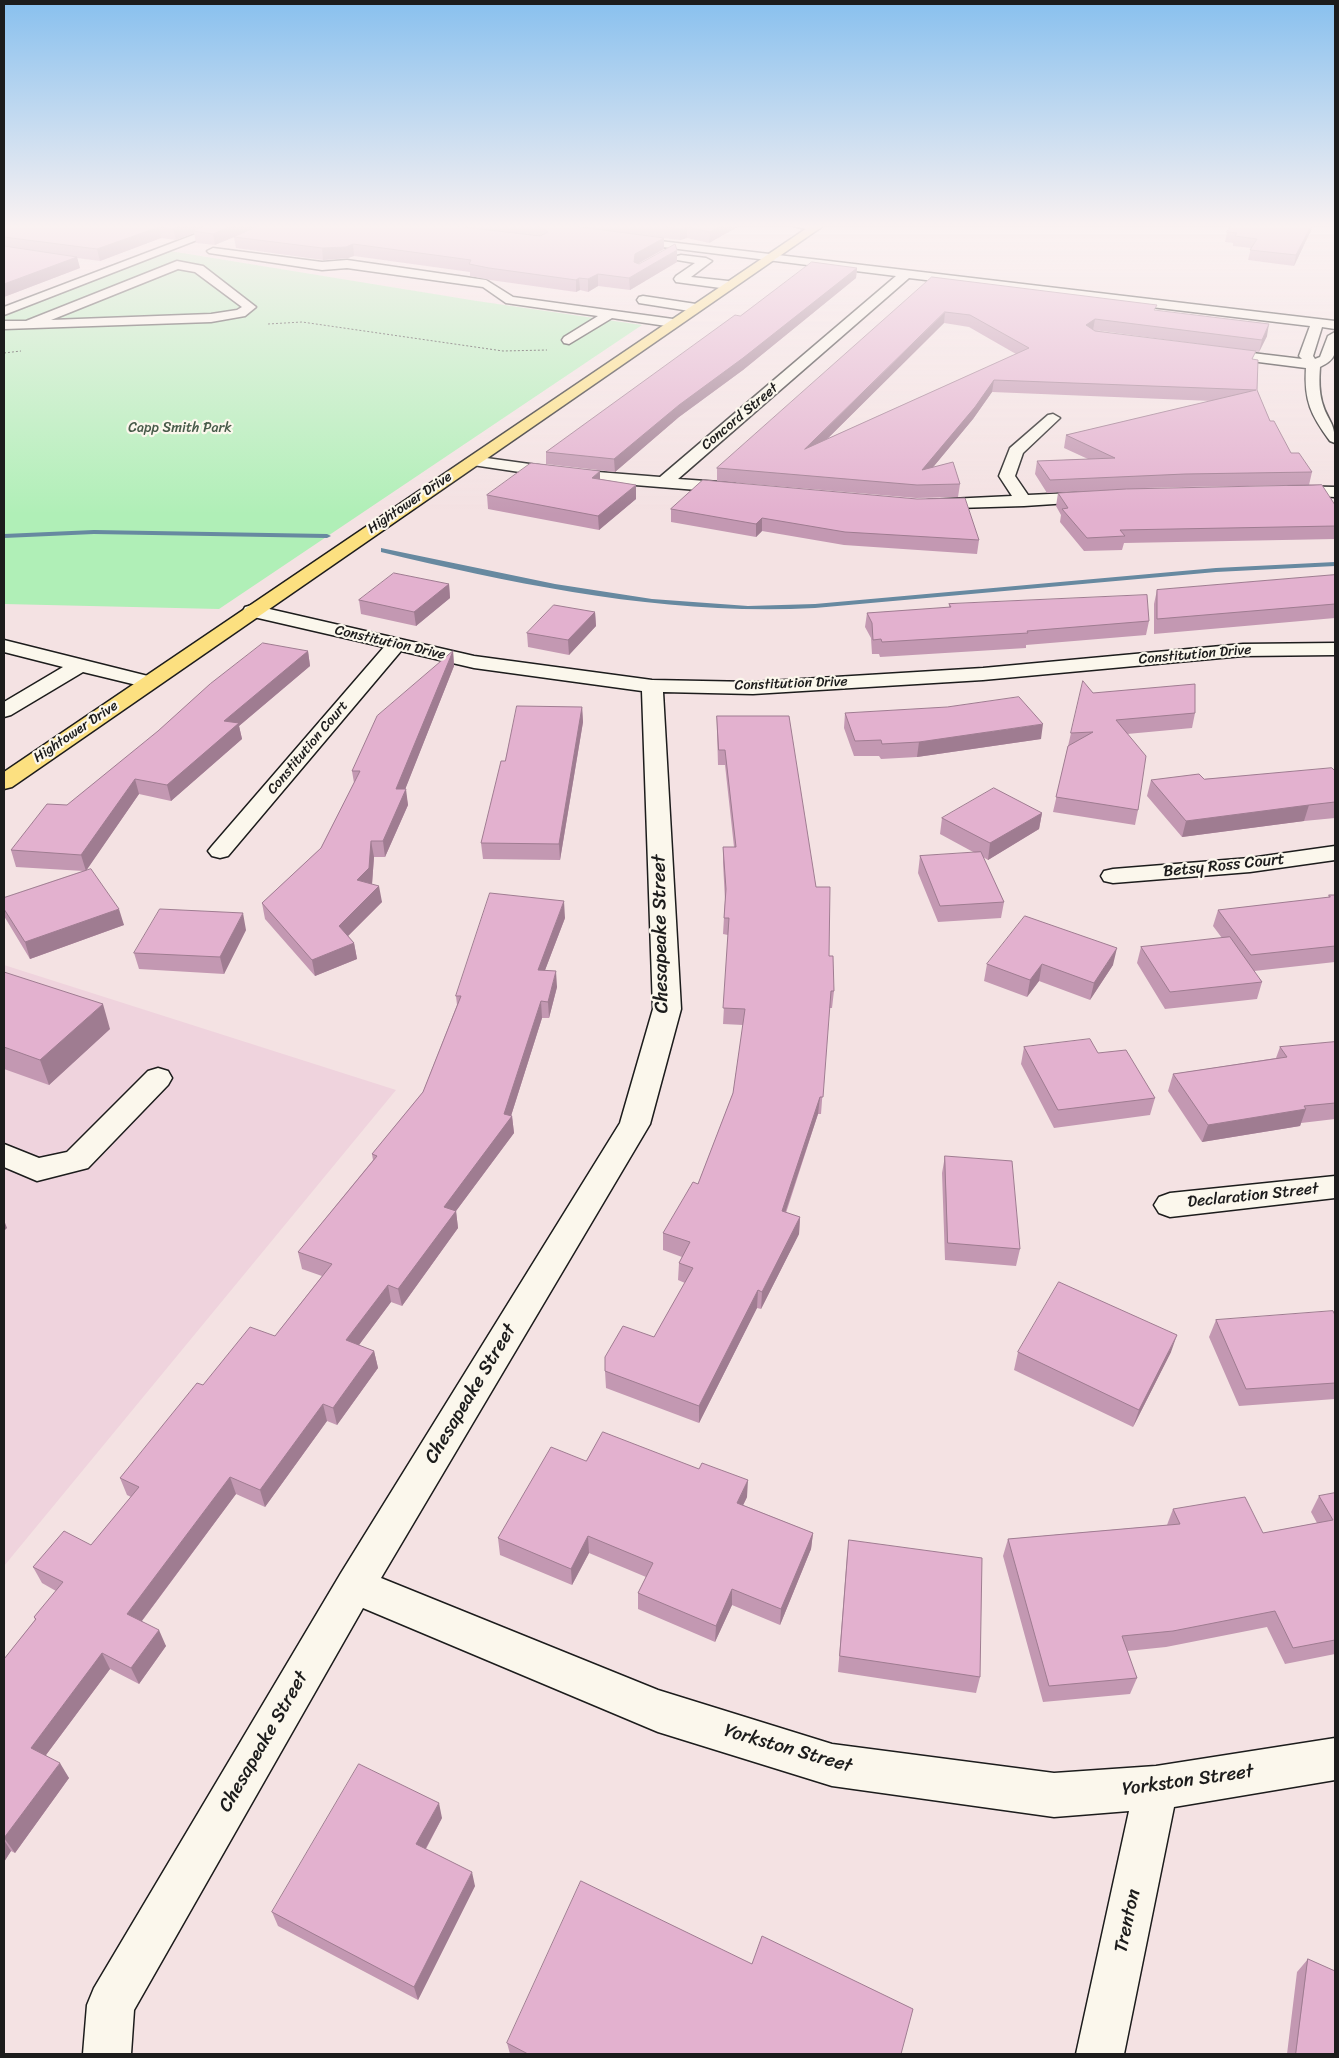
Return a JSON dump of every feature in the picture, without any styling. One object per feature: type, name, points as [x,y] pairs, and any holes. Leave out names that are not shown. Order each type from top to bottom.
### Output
[{"type":"main road","name":"Hightower Drive","points":[[4,782],[673,323]]},
{"type":"street","points":[[28,325],[35,322]]},
{"type":"street","points":[[4,325],[105,322]]},
{"type":"street","points":[[569,340],[597,322]]},
{"type":"street","points":[[666,322],[673,323]]},
{"type":"street","name":"Concord Street","points":[[664,482],[850,322]]},
{"type":"street","points":[[1309,322],[1335,325]]},
{"type":"street","points":[[1317,323],[1306,356],[1313,365],[1311,395],[1315,410],[1335,438]]},
{"type":"street","points":[[1205,351],[1313,365],[1326,360],[1335,336]]},
{"type":"street","points":[[1024,501],[1007,476],[1016,451],[1053,418]]},
{"type":"street","points":[[472,461],[573,475],[751,490]]},
{"type":"street","points":[[1273,491],[1335,492]]},
{"type":"street","points":[[916,505],[1113,495]]},
{"type":"street","name":"Constitution Drive","points":[[252,612],[474,662],[527,671],[652,686],[762,687],[983,674],[1243,650],[1335,649]]},
{"type":"street","name":"Constitution Court","points":[[220,851],[396,644]]},
{"type":"street","points":[[6,648],[149,682]]},
{"type":"street","points":[[4,711],[80,665]]},
{"type":"street","name":"Chesapeake Street","points":[[107,2054],[111,2005],[355,1586],[635,1124],[667,1009],[652,686]]},
{"type":"street","name":"Betsy Ross Court","points":[[1113,876],[1250,865],[1335,852]]},
{"type":"street","points":[[4,1155],[37,1170],[77,1160],[158,1078]]},
{"type":"street","name":"Declaration Street","points":[[1170,1205],[1335,1187]]},
{"type":"street","name":"Yorkston Street","points":[[355,1586],[658,1710],[832,1765],[1054,1795],[1156,1788],[1335,1759]]},
{"type":"street","name":"Trenton","points":[[1100,2054],[1156,1788]]},
{"type":"path","points":[[263,324],[301,322]]},
{"type":"path","points":[[302,322],[523,352],[547,350],[558,347],[569,340]]},
{"type":"path","points":[[4,353],[23,351]]},
{"type":"shaded area","points":[[4,965],[396,1090],[4,1566]]},
{"type":"green space","name":"Capp Smith Park","points":[[4,322],[622,322],[642,325],[219,609],[4,604]]},
{"type":"building","points":[[725,322],[789,322],[679,405],[614,459],[546,452]]},
{"type":"building","points":[[881,322],[935,322],[805,449],[1029,348],[983,322],[1090,322],[1086,325],[1095,331],[1256,351],[1252,359],[1258,360],[1257,390],[1270,421],[1274,421],[1291,453],[1299,453],[1312,472],[1185,474],[1050,480],[1037,461],[1115,458],[1066,435],[1256,390],[994,380],[975,407],[922,470],[953,462],[960,484],[917,485],[717,468]]},
{"type":"building","points":[[1119,322],[1253,322],[1269,324],[1262,340]]},
{"type":"building","points":[[531,463],[600,471],[592,478],[636,485],[598,516],[487,495]]},
{"type":"building","points":[[703,480],[917,499],[965,498],[979,540],[845,532],[762,518],[756,524],[671,509]]},
{"type":"building","points":[[1322,485],[1335,505],[1335,526],[1120,530],[1125,536],[1087,538],[1062,509],[1068,508],[1058,493],[1126,489]]},
{"type":"building","points":[[394,573],[449,584],[414,612],[359,600]]},
{"type":"building","points":[[1335,575],[1335,604],[1157,619],[1157,590]]},
{"type":"building","points":[[1147,595],[1149,621],[1027,631],[1028,633],[882,642],[881,639],[873,640],[872,623],[867,613],[951,607],[949,604]]},
{"type":"building","points":[[554,605],[595,612],[568,640],[527,633]]},
{"type":"building","points":[[263,643],[308,651],[224,721],[239,723],[167,785],[135,779],[81,855],[11,850],[47,804],[67,805],[158,731],[210,684]]},
{"type":"building","points":[[453,651],[396,789],[406,789],[383,841],[371,841],[369,868],[357,880],[379,886],[339,926],[354,943],[312,960],[262,903],[321,848],[360,771],[352,771],[377,716]]},
{"type":"building","points":[[1083,681],[1093,693],[1195,684],[1195,713],[1116,720],[1146,756],[1138,810],[1056,797],[1068,746],[1093,732],[1071,733]]},
{"type":"building","points":[[1019,697],[1043,724],[919,742],[882,744],[881,740],[855,741],[845,713],[947,707]]},
{"type":"building","points":[[517,706],[582,707],[559,844],[481,843],[501,761],[505,761]]},
{"type":"building","points":[[717,716],[789,716],[816,887],[830,887],[829,956],[833,956],[834,991],[831,991],[823,1097],[820,1097],[782,1211],[800,1217],[762,1292],[758,1290],[699,1406],[605,1371],[605,1357],[623,1326],[654,1337],[693,1268],[679,1263],[690,1242],[663,1233],[693,1182],[698,1184],[733,1093],[745,1009],[723,1008],[729,918],[724,918],[726,889],[723,847],[736,847],[725,750],[719,750]]},
{"type":"building","points":[[1332,768],[1335,771],[1335,802],[1186,821],[1151,780],[1199,774],[1204,779]]},
{"type":"building","points":[[994,788],[1042,813],[990,843],[942,818]]},
{"type":"building","points":[[981,852],[1004,902],[940,906],[920,856]]},
{"type":"building","points":[[91,869],[119,909],[25,942],[4,909],[4,898]]},
{"type":"building","points":[[490,893],[564,901],[538,970],[556,971],[548,1002],[541,1001],[504,1114],[512,1116],[444,1207],[456,1211],[398,1289],[388,1285],[346,1340],[374,1351],[333,1408],[323,1404],[260,1490],[230,1477],[127,1614],[159,1630],[131,1668],[102,1653],[31,1748],[60,1763],[4,1838],[4,1659],[36,1619],[34,1617],[63,1582],[33,1567],[64,1531],[91,1545],[139,1487],[120,1478],[197,1383],[203,1385],[250,1327],[275,1336],[332,1264],[298,1252],[377,1156],[372,1154],[423,1092],[461,996],[456,996]]},
{"type":"building","points":[[1329,895],[1335,895],[1335,946],[1251,955],[1218,910],[1330,897]]},
{"type":"building","points":[[160,909],[243,913],[220,957],[134,953]]},
{"type":"building","points":[[1025,916],[1117,948],[1094,983],[1042,964],[1030,980],[987,964]]},
{"type":"building","points":[[1230,937],[1262,982],[1170,992],[1141,947]]},
{"type":"building","points":[[4,972],[103,1004],[40,1060],[4,1047]]},
{"type":"building","points":[[1090,1039],[1098,1053],[1126,1050],[1155,1098],[1058,1110],[1024,1047]]},
{"type":"building","points":[[1335,1042],[1335,1103],[1304,1106],[1306,1109],[1208,1125],[1173,1074],[1287,1057],[1280,1047]]},
{"type":"building","points":[[945,1156],[1012,1161],[1020,1249],[948,1243]]},
{"type":"building","points":[[1059,1282],[1177,1335],[1139,1410],[1018,1352]]},
{"type":"building","points":[[1333,1311],[1335,1315],[1335,1383],[1246,1389],[1216,1320]]},
{"type":"building","points":[[603,1432],[699,1469],[702,1463],[748,1480],[737,1503],[813,1533],[781,1609],[732,1589],[716,1626],[638,1593],[653,1563],[588,1536],[571,1569],[498,1538],[551,1447],[586,1461]]},
{"type":"building","points":[[1335,1493],[1335,1640],[1293,1648],[1275,1611],[1173,1631],[1122,1636],[1137,1678],[1049,1686],[1008,1539],[1180,1524],[1173,1509],[1245,1497],[1263,1533],[1333,1520],[1319,1496]]},
{"type":"building","points":[[849,1540],[982,1558],[980,1677],[840,1656]]},
{"type":"building","points":[[359,1764],[439,1803],[416,1844],[472,1872],[414,1987],[272,1912]]},
{"type":"building","points":[[581,1881],[752,1964],[762,1936],[913,2009],[901,2054],[528,2054],[507,2043]]},
{"type":"building","points":[[1308,1959],[1335,1971],[1335,2054],[1296,2054]]},
{"type":"waterway","points":[[4,536],[94,532],[327,536]]},
{"type":"waterway","points":[[384,550],[588,592],[684,605],[748,608],[815,606],[1216,570],[1335,564]]}]
